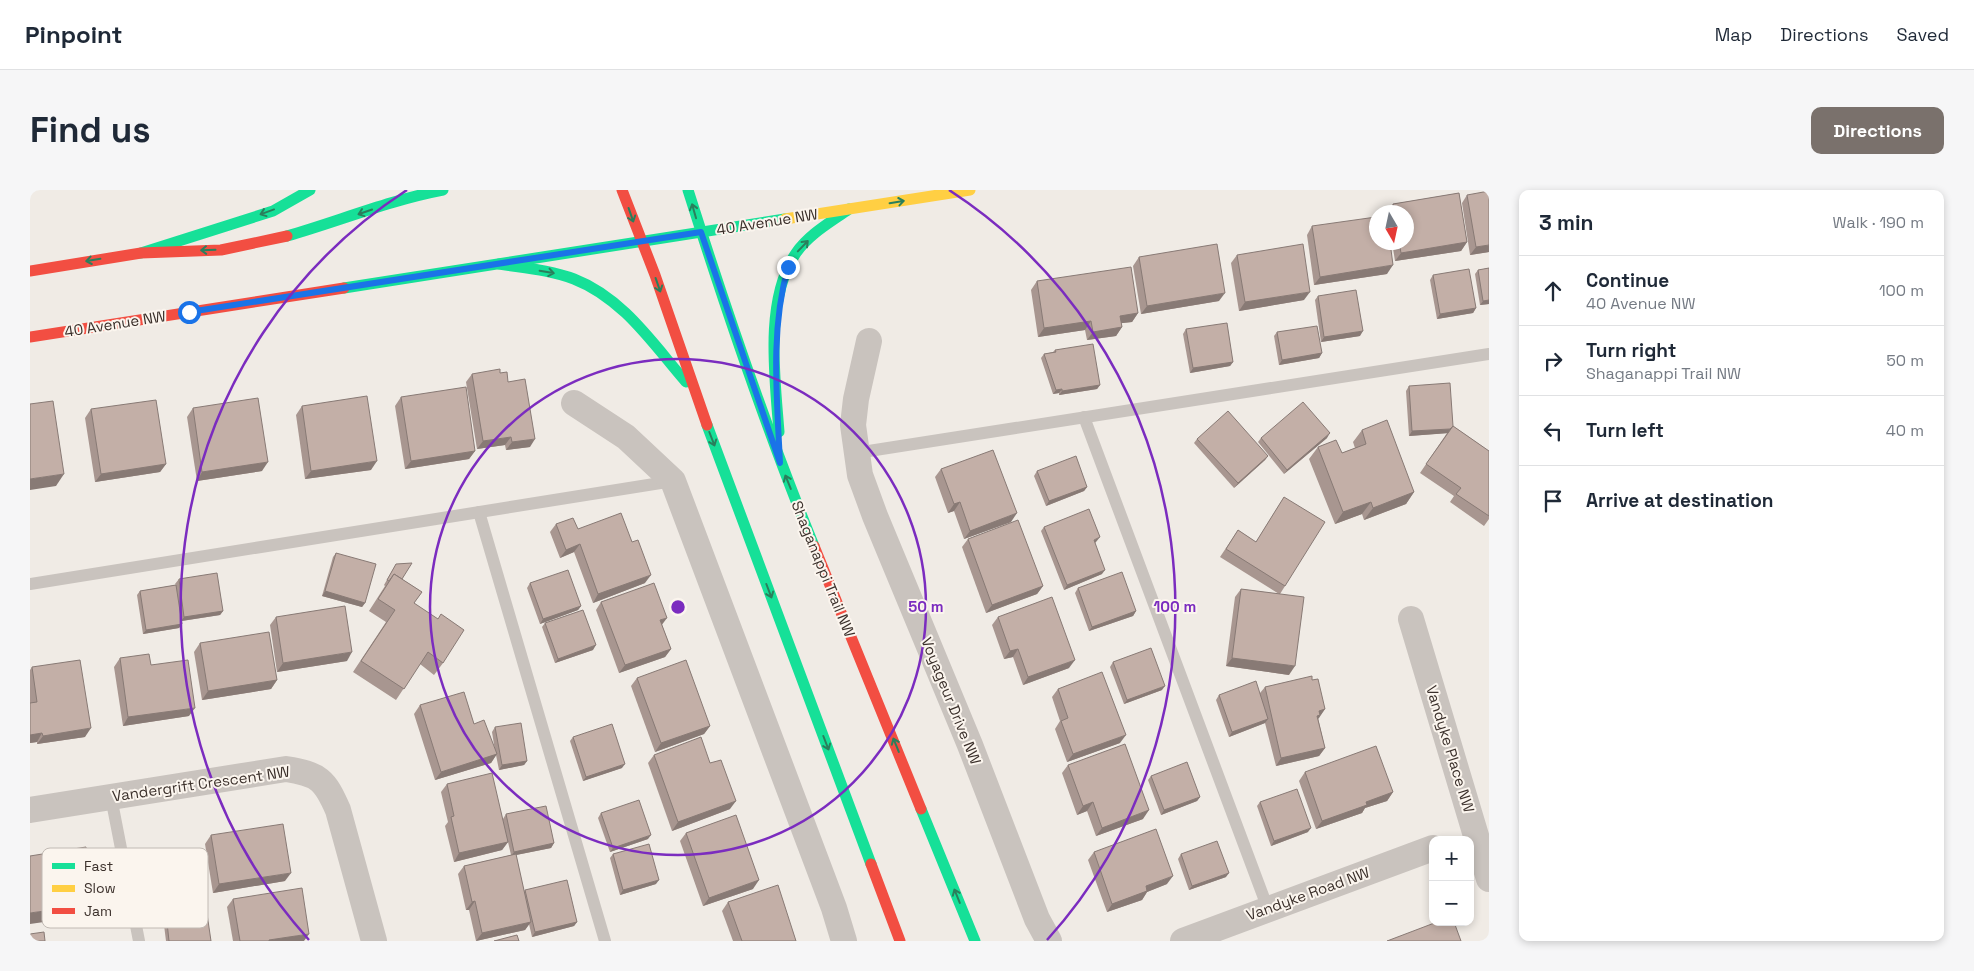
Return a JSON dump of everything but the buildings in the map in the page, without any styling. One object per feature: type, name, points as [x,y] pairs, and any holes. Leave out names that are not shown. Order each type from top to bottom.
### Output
[{"type":"main road","points":[[141,253],[272,211],[310,190]]},
{"type":"main road","points":[[30,271],[141,253],[220,250],[279,238],[330,224],[411,196],[442,190]]},
{"type":"main road","points":[[622,190],[655,275],[694,391],[900,941]]},
{"type":"main road","name":"Shaganappi Trail NW","points":[[688,190],[780,463],[976,941]]},
{"type":"main road","name":"40 Avenue NW","points":[[30,337],[499,264],[640,240],[970,190]]},
{"type":"main road","points":[[780,463],[775,369],[776,327],[780,294],[788,267],[797,251],[811,237],[849,209]]},
{"type":"main road","points":[[499,264],[559,274],[585,284],[609,298],[625,313],[694,391]]},
{"type":"street","name":"Voyageur Drive NW","points":[[869,340],[856,399],[853,425],[860,475],[875,516],[970,745],[1037,920],[1049,941]]},
{"type":"street","points":[[574,404],[626,437],[673,481],[831,899],[844,941]]},
{"type":"street","name":"Vandyke Place NW","points":[[1411,619],[1464,836]]},
{"type":"street","name":"Vandergrift Crescent NW","points":[[30,810],[286,769],[301,771],[319,778],[330,790],[338,810],[374,941]]},
{"type":"street","name":"Vandyke Road NW","points":[[1183,941],[1429,849]]},
{"type":"street","name":"Vandyke Place NW","points":[[1474,853],[1489,879]]},
{"type":"lane","points":[[856,453],[1489,354]]},
{"type":"lane","points":[[1084,417],[1268,909]]},
{"type":"lane","points":[[30,584],[673,481]]},
{"type":"lane","points":[[479,512],[605,941]]},
{"type":"lane","points":[[111,797],[121,848]]},
{"type":"lane","points":[[136,928],[139,941]]},
{"type":"traffic: fast","points":[[141,253],[273,211],[310,190]]},
{"type":"traffic: fast","points":[[287,236],[384,205],[443,190]]},
{"type":"traffic: fast","points":[[688,190],[747,369],[779,458],[814,546]]},
{"type":"traffic: fast","points":[[779,432],[774,364],[774,340],[779,293],[786,272],[801,246],[849,209]]},
{"type":"traffic: fast","points":[[344,288],[785,219]]},
{"type":"traffic: fast","points":[[499,264],[556,273],[592,287],[608,298],[636,323],[686,382]]},
{"type":"traffic: fast","points":[[707,425],[871,864]]},
{"type":"traffic: fast","points":[[921,809],[975,941]]},
{"type":"traffic: slow","points":[[785,219],[970,190]]},
{"type":"traffic: jam","points":[[622,190],[655,275],[707,425]]},
{"type":"traffic: jam","points":[[30,271],[141,253],[221,250],[287,236]]},
{"type":"traffic: jam","points":[[30,337],[344,288]]},
{"type":"traffic: jam","points":[[814,546],[921,809]]},
{"type":"traffic: jam","points":[[871,864],[900,941]]},
{"type":"route","points":[[189,312],[640,240],[701,232],[780,463],[775,369],[776,327],[780,294],[788,267]]}]
